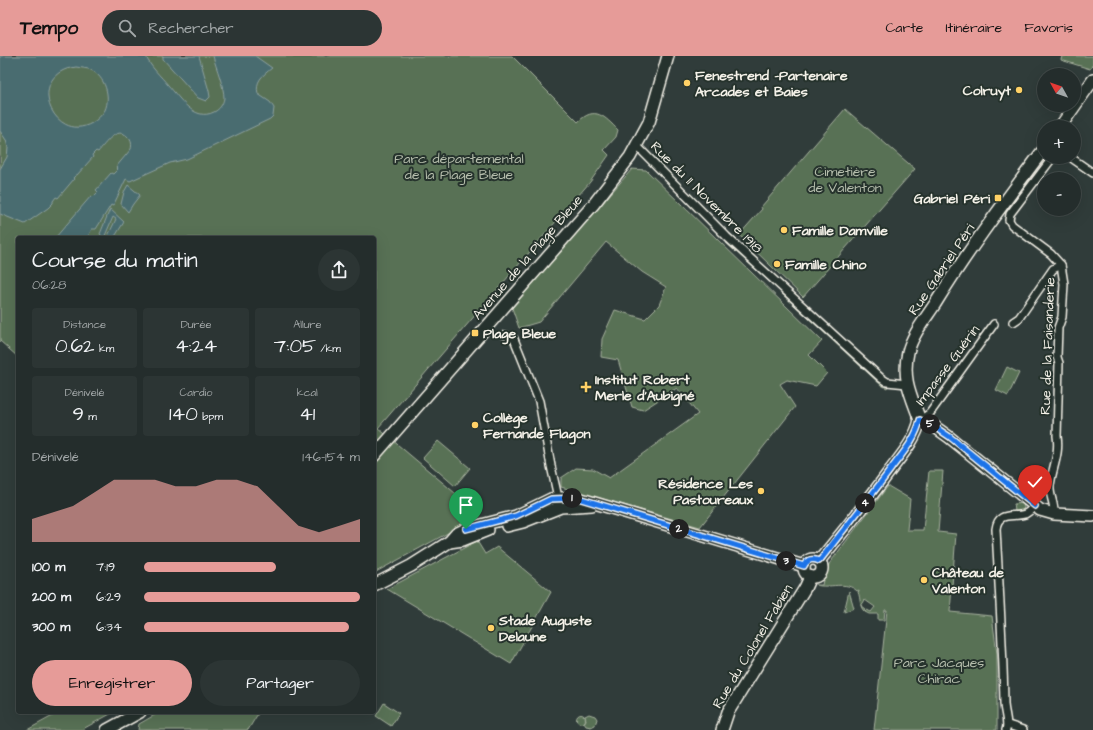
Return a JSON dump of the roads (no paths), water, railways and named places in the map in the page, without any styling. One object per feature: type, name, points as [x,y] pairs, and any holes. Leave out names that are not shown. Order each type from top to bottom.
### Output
[{"type":"street","name":"Avenue de la Plage Bleue","points":[[376,454],[593,204],[630,157],[649,122],[668,56]]},
{"type":"street","points":[[1065,120],[1093,80]]},
{"type":"street","name":"Rue du 11 Novembre 1918","points":[[636,145],[727,237],[881,378],[887,382],[907,384]]},
{"type":"street","name":"Rue Gabriel Péri","points":[[920,420],[907,384],[906,365],[908,351],[916,334],[957,268],[1027,181],[1037,162]]},
{"type":"street","points":[[1027,181],[1045,164]]},
{"type":"street","points":[[1080,164],[1093,173]]},
{"type":"street","name":"Rue de la Faisanderie","points":[[1027,181],[1010,214],[1009,220],[1012,225],[1051,254],[1061,265],[1064,284],[1062,317],[1058,328],[1056,357],[1059,363],[1057,436],[1059,447],[1050,487],[1054,514]]},
{"type":"street","points":[[1013,322],[1019,318],[1053,269],[1061,265]]},
{"type":"street","name":"Impasse Guérin","points":[[920,420],[930,413],[994,324]]},
{"type":"street","points":[[505,335],[514,339],[539,401],[560,503]]},
{"type":"street","points":[[819,561],[876,490],[912,440],[918,429],[920,420],[935,427],[950,437],[1044,512],[1093,516]]},
{"type":"street","points":[[376,585],[449,542],[456,534],[466,529],[516,516],[540,504],[560,503],[578,498],[804,566]]},
{"type":"street","points":[[1023,730],[1007,728],[1004,708],[996,529],[997,522],[1000,518],[1024,514],[1035,506]]},
{"type":"street","points":[[811,559],[819,561],[822,567],[821,573],[816,577],[810,577],[805,572],[804,566],[811,559]]},
{"type":"street","name":"Rue du Colonel Fabien","points":[[722,730],[728,712],[805,588],[810,577]]},
{"type":"street","points":[[107,730],[136,714]]},
{"type":"water","points":[[0,56],[146,56],[153,68],[183,102],[188,107],[200,114],[214,112],[222,104],[224,98],[224,93],[213,56],[255,56],[272,68],[260,79],[257,89],[258,94],[270,102],[274,108],[273,116],[270,119],[187,159],[170,163],[130,181],[126,179],[113,206],[111,205],[96,229],[92,229],[88,236],[57,236],[91,196],[93,197],[98,192],[96,190],[111,173],[113,174],[118,169],[116,167],[131,149],[132,146],[129,138],[120,133],[112,137],[98,152],[96,151],[92,155],[93,157],[73,178],[74,179],[58,198],[56,197],[48,208],[25,224],[0,214],[0,169],[7,157],[8,148],[6,140],[0,131]],"holes":[[[76,67],[86,68],[96,73],[106,87],[107,105],[105,110],[92,123],[79,127],[68,125],[59,119],[52,110],[48,99],[49,88],[54,78],[64,70]]]},
{"type":"water","points":[[163,56],[199,56],[210,97],[206,101],[198,98],[163,59]]},
{"type":"water","points":[[128,185],[140,195],[128,212],[121,204],[124,192]]},
{"type":"water","points":[[110,209],[124,222],[115,236],[108,236],[116,219],[113,217],[105,236],[100,234]]},
{"type":"place","name":"Fenestrend -Partenaire Arcades et Baies","points":[[687,83]]},
{"type":"place","name":"Colruyt","points":[[1019,90]]},
{"type":"place","name":"Gabriel Péri","points":[[998,198]]},
{"type":"place","name":"Famille Damville","points":[[784,230]]},
{"type":"place","name":"Famille Chino","points":[[777,264]]},
{"type":"place","name":"Plage Bleue","points":[[475,333]]},
{"type":"place","name":"Institut Robert Merle d'Aubigné","points":[[586,387]]},
{"type":"place","name":"Collège Fernande Flagon","points":[[475,425]]},
{"type":"place","name":"Résidence Les Pastoureaux","points":[[761,491]]},
{"type":"place","name":"Château de Valenton","points":[[924,580]]},
{"type":"place","name":"Stade Auguste Delaune","points":[[491,628]]},
{"type":"park label","name":"Parc départemental de la Plage Bleue","points":[[459,166]]},
{"type":"park label","name":"Cimetière de Valenton","points":[[845,180]]},
{"type":"park label","name":"Parc Jacques Chirac","points":[[939,670]]}]
